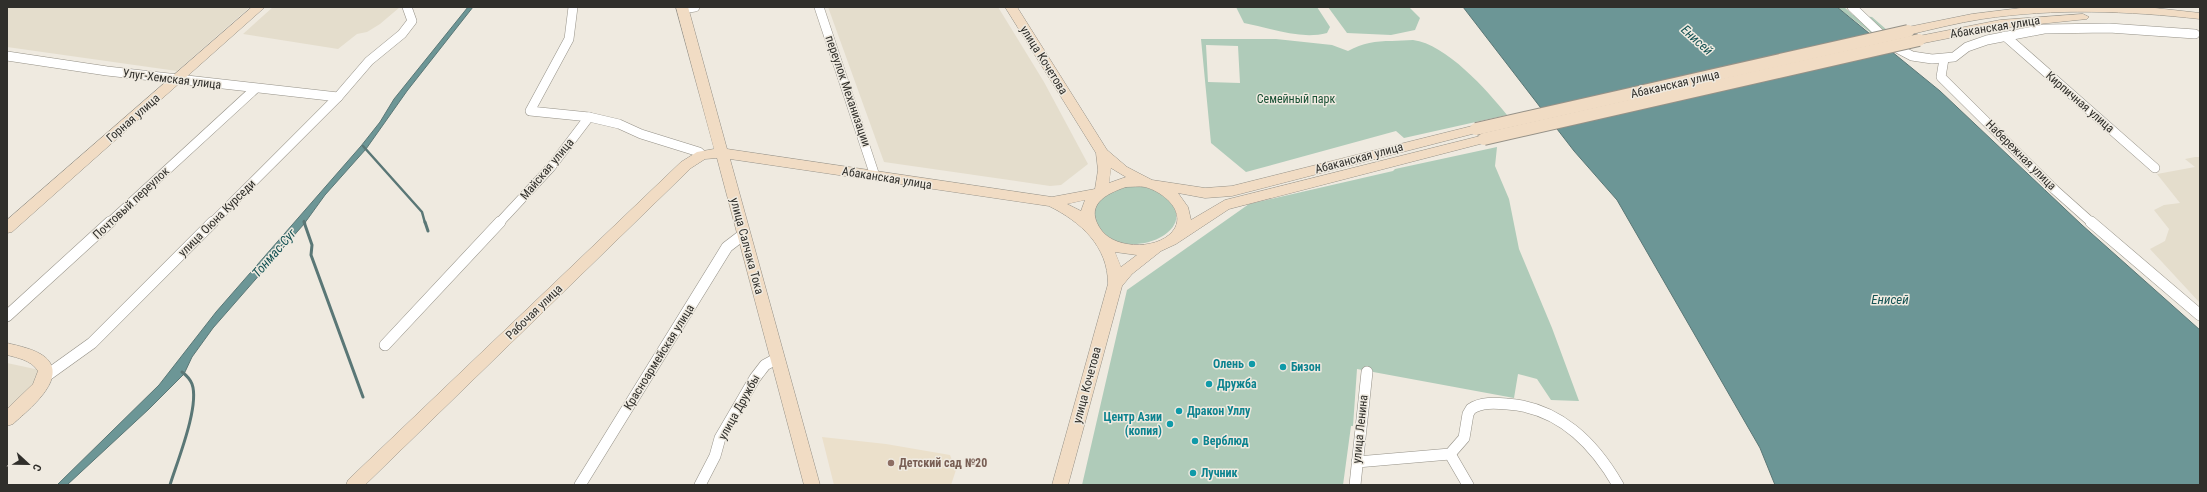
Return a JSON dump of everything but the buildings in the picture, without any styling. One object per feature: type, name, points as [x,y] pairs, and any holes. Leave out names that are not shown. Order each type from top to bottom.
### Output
[{"type":"main road","name":"Горная улица","points":[[7,228],[259,7]]},
{"type":"main road","name":"улица Кочетова","points":[[1010,7],[1102,154],[1122,170],[1151,183]]},
{"type":"main road","name":"улица Салчака Тока","points":[[682,8],[812,485]]},
{"type":"main road","name":"Абаканская улица","points":[[1170,240],[1216,209],[1225,205],[1395,160],[1480,134],[1972,17],[2047,8],[2135,9],[2200,16]]},
{"type":"main road","points":[[2047,8],[2058,18]]},
{"type":"main road","name":"Абаканская улица","points":[[1151,183],[1205,193],[1232,191],[1388,150],[1480,134],[2000,24],[2058,18],[2126,18],[2198,29]]},
{"type":"main road","name":"Абаканская улица","points":[[722,153],[1052,202],[1076,214],[1093,232]]},
{"type":"main road","name":"Рабочая улица","points":[[354,485],[686,165],[702,155],[722,153]]},
{"type":"main road","name":"улица Кочетова","points":[[1100,192],[1105,170],[1102,154]]},
{"type":"main road","points":[[1126,182],[1151,183],[1173,194],[1183,210],[1181,227],[1170,240],[1146,250],[1129,250],[1113,246],[1093,232],[1087,218],[1087,211],[1089,204],[1100,192],[1126,182]]},
{"type":"main road","name":"Абаканская улица","points":[[1052,202],[1100,192]]},
{"type":"main road","name":"улица Кочетова","points":[[1060,485],[1115,284],[1115,269],[1112,258],[1104,244],[1093,232]]},
{"type":"main road","name":"улица Кочетова","points":[[1115,284],[1138,261],[1170,240]]},
{"type":"main road","points":[[7,349],[37,358],[43,365],[46,376]]},
{"type":"main road","name":"улица Оюна Курседи","points":[[7,419],[38,391],[46,376]]},
{"type":"street","name":"улица Оюна Курседи","points":[[46,376],[92,343],[338,98],[365,65],[409,27],[412,21],[407,7]]},
{"type":"street","points":[[574,7],[569,39],[530,111],[589,117],[619,124],[641,134],[699,152],[702,155]]},
{"type":"street","points":[[682,8],[694,7]]},
{"type":"street","name":"переулок Механизации","points":[[819,7],[875,176]]},
{"type":"street","points":[[1852,7],[1877,32],[1905,54],[1922,58],[1944,59],[1963,51],[1967,47],[2005,36],[2059,27],[2198,29]]},
{"type":"street","name":"Кирпичная улица","points":[[2005,36],[2155,168]]},
{"type":"street","name":"Улуг-Хемская улица","points":[[7,56],[255,89],[338,98]]},
{"type":"street","name":"Набережная улица","points":[[1944,59],[1941,77],[2055,190],[2200,316]]},
{"type":"street","name":"Почтовый переулок","points":[[7,316],[255,89]]},
{"type":"street","name":"Майская улица","points":[[385,345],[536,184],[589,117]]},
{"type":"street","name":"Красноармейская улица","points":[[580,485],[727,247],[744,234]]},
{"type":"street","name":"улица Дружбы","points":[[700,485],[714,456],[720,438],[755,378],[765,364],[778,358]]},
{"type":"street","name":"улица Ленина","points":[[1355,485],[1367,372]]},
{"type":"street","points":[[1357,462],[1450,454],[1461,443],[1465,435],[1469,412],[1476,406],[1491,403],[1506,403],[1538,410],[1569,426],[1587,440],[1603,460],[1618,485]]},
{"type":"street","points":[[1450,454],[1468,485]]},
{"type":"shaded area","points":[[7,7],[250,7],[177,71],[7,47]]},
{"type":"shaded area","points":[[273,7],[400,7],[380,24],[367,32],[357,34],[338,49],[243,34]]},
{"type":"shaded area","points":[[828,7],[998,7],[1044,82],[1088,164],[1061,185],[1050,186],[884,162]]},
{"type":"shaded area","points":[[2200,157],[2200,303],[2150,249],[2165,241],[2169,229],[2154,210],[2164,205],[2180,203],[2157,174],[2195,167],[2185,159]]},
{"type":"shaded area","points":[[7,363],[49,372],[7,408]]},
{"type":"shaded area","name":"Детский сад №20","points":[[822,437],[886,444],[950,455],[956,470],[951,485],[834,485]]},
{"type":"green space","points":[[1236,7],[1317,7],[1330,27],[1327,33],[1317,35],[1285,32],[1244,23]]},
{"type":"green space","points":[[1328,7],[1409,7],[1420,18],[1415,30],[1391,35],[1347,33]]},
{"type":"green space","points":[[1837,7],[1844,7],[1853,15],[1872,17],[1887,30],[1871,33]]},
{"type":"green space","name":"Семейный парк","points":[[1201,39],[1276,39],[1332,45],[1348,51],[1364,44],[1375,42],[1413,40],[1426,43],[1452,59],[1465,70],[1489,93],[1507,115],[1404,138],[1396,131],[1246,172],[1211,143]],"holes":[[[1206,45],[1238,46],[1240,83],[1208,82]]]},
{"type":"green space","points":[[1497,147],[1495,166],[1509,199],[1519,249],[1552,328],[1579,401],[1551,400],[1537,379],[1518,374],[1514,398],[1357,369],[1353,426],[1351,426],[1343,485],[1082,485],[1127,290],[1249,204],[1393,171],[1395,169]]},
{"type":"green space","points":[[1130,185],[1149,188],[1157,192],[1166,198],[1175,210],[1176,221],[1169,231],[1158,239],[1143,243],[1127,244],[1112,240],[1099,230],[1093,210],[1105,193]]},
{"type":"water","name":"Тонмас-Суг","points":[[468,7],[473,7],[407,91],[366,149],[325,195],[304,224],[213,328],[192,357],[184,374],[149,409],[67,485],[57,485],[159,385],[216,312],[361,146],[380,122],[394,99]]},
{"type":"water","name":"Енисей","points":[[1463,7],[1837,7],[1940,91],[2082,225],[2200,330],[2200,485],[1775,485],[1760,448],[1617,200],[1574,151]]},
{"type":"waterway","points":[[363,146],[422,212],[425,223]]},
{"type":"waterway","points":[[304,222],[312,245],[311,255],[363,397]]},
{"type":"waterway","points":[[425,222],[428,231]]},
{"type":"waterway","points":[[170,485],[187,434],[193,406],[194,394],[192,384],[188,377],[182,372]]},
{"type":"place","name":"Олень","points":[[1252,364]]},
{"type":"place","name":"Бизон","points":[[1283,367]]},
{"type":"place","name":"Дружба","points":[[1209,384]]},
{"type":"place","name":"Дракон Уллу","points":[[1179,411]]},
{"type":"place","name":"Центр Азии (копия)","points":[[1170,424]]},
{"type":"place","name":"Верблюд","points":[[1195,441]]},
{"type":"place","name":"Детский сад №20","points":[[891,463]]},
{"type":"place","name":"Лучник","points":[[1193,473]]}]
